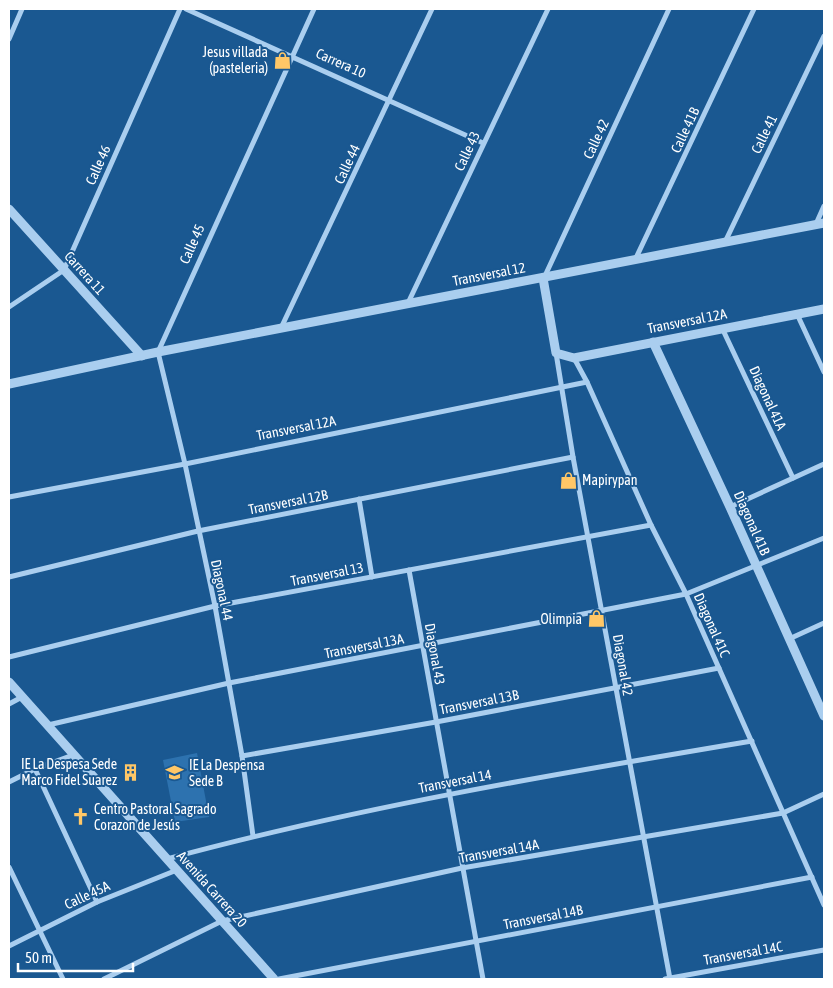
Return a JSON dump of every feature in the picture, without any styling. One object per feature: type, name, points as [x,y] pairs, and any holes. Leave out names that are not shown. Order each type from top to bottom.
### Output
[{"type":"street","points":[[9,39],[22,9]]},
{"type":"street","name":"Calle 46","points":[[64,270],[180,9]]},
{"type":"street","name":"Carrera 10","points":[[186,9],[484,143]]},
{"type":"street","name":"Calle 45","points":[[158,352],[314,9]]},
{"type":"street","name":"Calle 44","points":[[281,328],[432,9]]},
{"type":"street","name":"Calle 43","points":[[408,304],[548,9]]},
{"type":"street","name":"Calle 42","points":[[543,278],[669,9]]},
{"type":"street","name":"Calle 41B","points":[[635,260],[754,9]]},
{"type":"street","name":"Calle 41","points":[[724,242],[824,36]]},
{"type":"street","points":[[820,223],[824,206]]},
{"type":"street","name":"Carrera 11","points":[[10,211],[142,356]]},
{"type":"street","name":"Transversal 12","points":[[158,352],[820,223]]},
{"type":"street","points":[[9,307],[64,270]]},
{"type":"street","points":[[543,278],[556,354]]},
{"type":"street","name":"Transversal 12A","points":[[556,354],[574,358],[824,309]]},
{"type":"street","points":[[797,314],[824,372]]},
{"type":"street","name":"Diagonal 41A","points":[[722,328],[793,478]]},
{"type":"street","name":"Diagonal 41B","points":[[653,342],[823,712]]},
{"type":"street","points":[[9,384],[158,352]]},
{"type":"street","name":"Diagonal 44","points":[[158,352],[185,464],[215,606],[242,756],[253,836]]},
{"type":"street","name":"Diagonal 42","points":[[556,354],[668,979]]},
{"type":"street","name":"Diagonal 41C","points":[[574,358],[587,382],[651,525],[686,594],[824,905]]},
{"type":"street","name":"Transversal 12A","points":[[9,497],[185,464],[561,389],[587,382]]},
{"type":"street","name":"Transversal 12B","points":[[9,577],[198,531],[573,457]]},
{"type":"street","points":[[730,507],[824,464]]},
{"type":"street","points":[[359,499],[372,577]]},
{"type":"street","name":"Transversal 13","points":[[9,656],[215,606],[651,525]]},
{"type":"street","points":[[686,594],[824,538]]},
{"type":"street","name":"Diagonal 43","points":[[409,570],[483,979]]},
{"type":"street","name":"Transversal 13A","points":[[47,726],[229,683],[686,594]]},
{"type":"street","points":[[789,639],[824,623]]},
{"type":"street","name":"Transversal 13B","points":[[242,756],[436,722],[719,668]]},
{"type":"street","name":"Avenida Carrera 20","points":[[9,682],[274,979]]},
{"type":"street","points":[[9,704],[22,697]]},
{"type":"street","name":"Transversal 14","points":[[167,859],[253,836],[449,793],[752,741]]},
{"type":"street","points":[[9,782],[35,769],[73,755]]},
{"type":"street","points":[[35,769],[97,902]]},
{"type":"street","name":"Transversal 14A","points":[[104,979],[222,921],[462,868],[783,812],[824,794]]},
{"type":"street","points":[[9,867],[64,979]]},
{"type":"street","name":"Calle 45A","points":[[9,946],[97,902],[177,870]]},
{"type":"street","name":"Transversal 14B","points":[[279,979],[812,877]]},
{"type":"street","name":"Transversal 14C","points":[[668,979],[824,950]]},
{"type":"shaded area","points":[[197,753],[209,817],[175,822],[163,760]]},
{"type":"place","name":"Jesus villada (pasteleria)","points":[[282,60]]},
{"type":"place","name":"Mapirypan","points":[[568,480]]},
{"type":"place","name":"Olimpia","points":[[596,619]]},
{"type":"place","name":"IE La Despesa Sede Marco Fidel Suarez","points":[[131,772]]},
{"type":"place","name":"IE La Despensa Sede B","points":[[175,773]]},
{"type":"place","name":"Centro Pastoral Sagrado Corazon de Jesús","points":[[80,817]]}]
